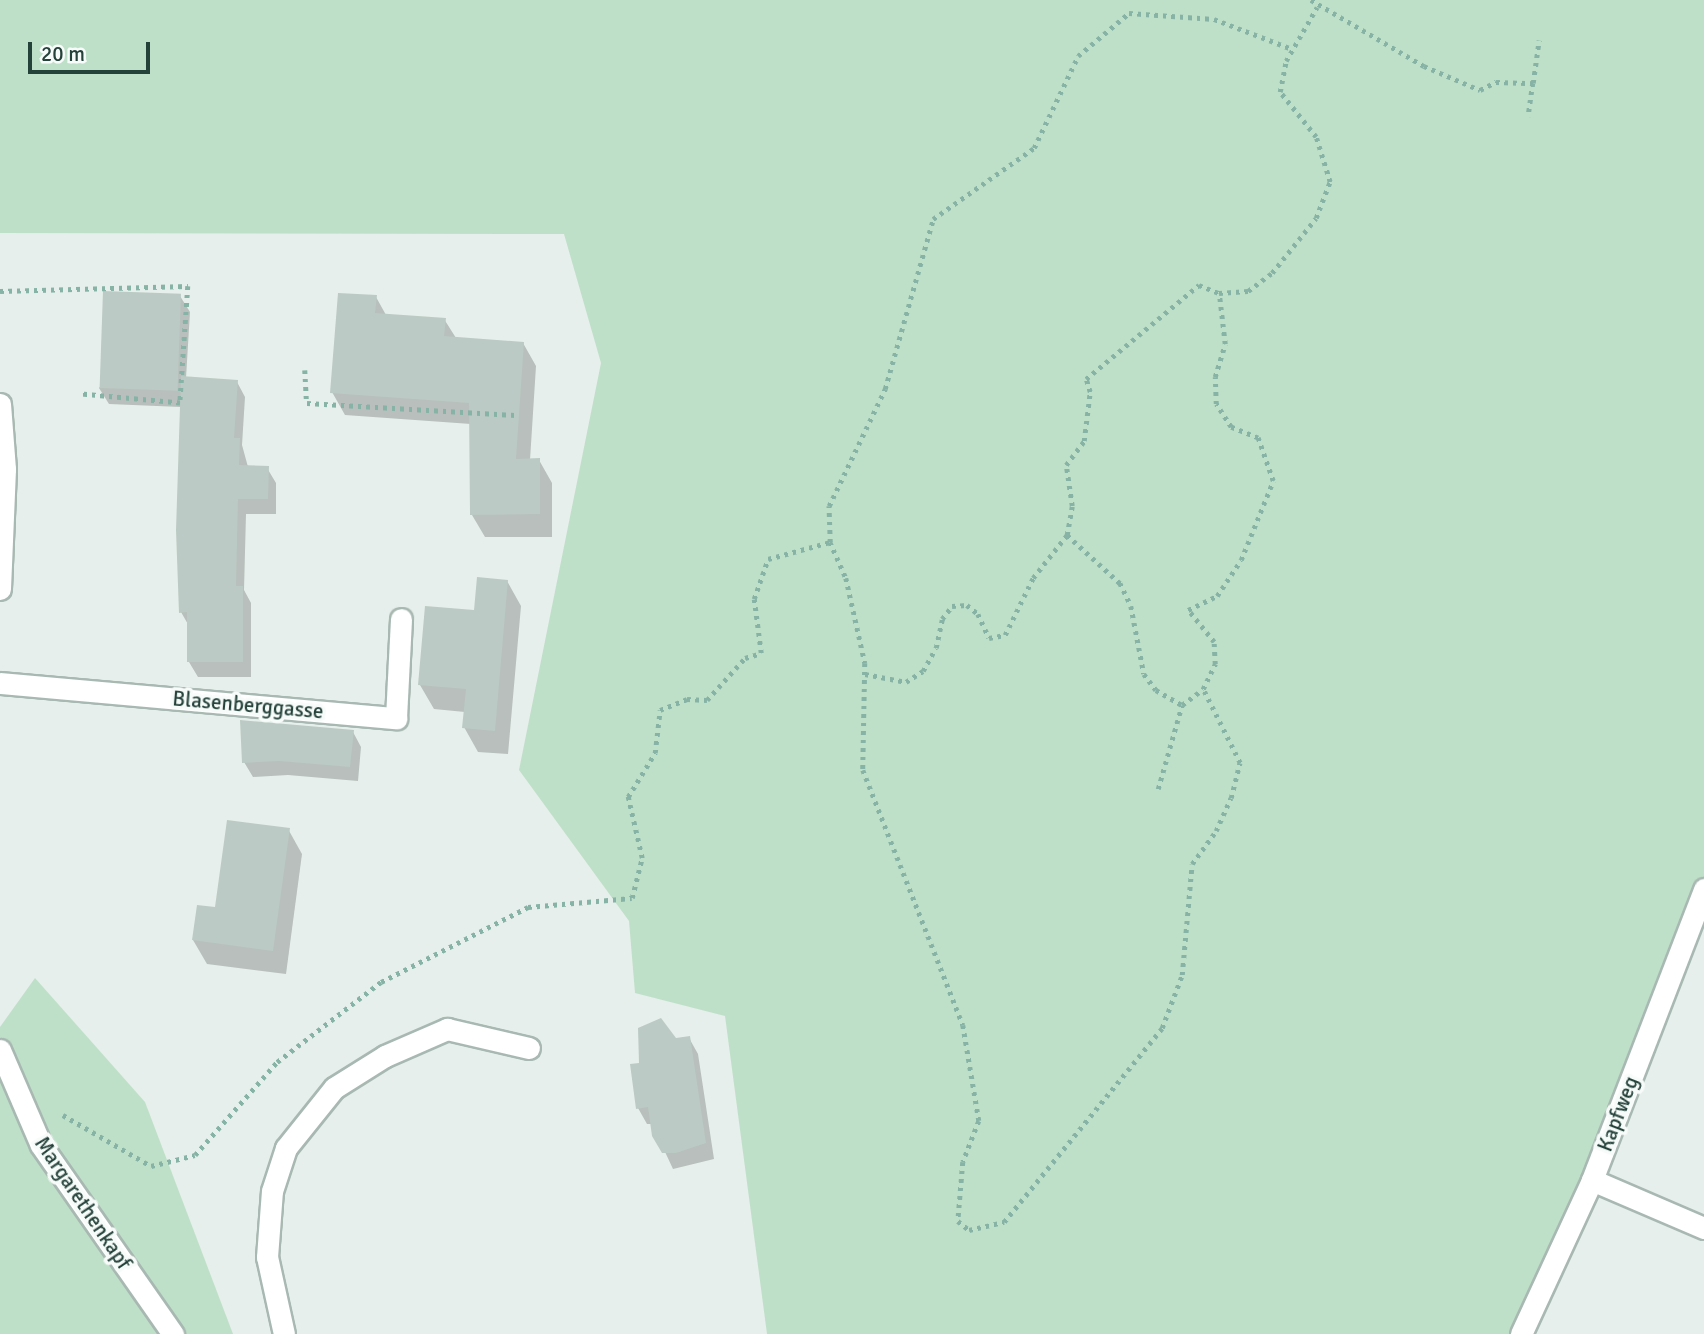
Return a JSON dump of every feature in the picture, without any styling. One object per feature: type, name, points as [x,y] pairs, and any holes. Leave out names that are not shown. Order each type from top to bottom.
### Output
[{"type":"street","points":[[0,404],[5,469],[5,560],[0,589]]},
{"type":"street","name":"Blasenberggasse","points":[[0,683],[396,718],[401,619]]},
{"type":"street","name":"Kapfweg","points":[[1521,1334],[1592,1180],[1704,889]]},
{"type":"street","points":[[284,1334],[267,1257],[272,1191],[286,1148],[334,1088],[384,1056],[446,1029],[529,1048]]},
{"type":"street","name":"Margarethenkapf","points":[[2,1058],[41,1145],[173,1334]]},
{"type":"street","points":[[1592,1180],[1704,1228]]},
{"type":"path","points":[[1311,0],[1317,7],[1424,66],[1480,90],[1496,82],[1533,83]]},
{"type":"path","points":[[865,674],[906,682],[923,671],[936,648],[942,619],[952,606],[967,605],[978,614],[989,638],[1005,635],[1032,578],[1067,536],[1072,506],[1066,465],[1084,441],[1090,392],[1086,379],[1199,285],[1219,293],[1248,291],[1272,273],[1316,218],[1331,182],[1316,137],[1280,92],[1292,50],[1317,7]]},
{"type":"path","points":[[1203,689],[1240,763],[1216,831],[1192,864],[1182,975],[1162,1028],[1004,1222],[969,1230],[958,1221],[963,1162],[979,1121],[963,1025],[863,770],[865,674],[846,578],[830,541],[829,506],[885,389],[933,219],[1034,148],[1078,56],[1129,13],[1214,19],[1292,50]]},
{"type":"path","points":[[1528,117],[1539,40]]},
{"type":"path","points":[[0,291],[188,286],[180,403],[80,394]]},
{"type":"path","points":[[1158,789],[1182,705],[1203,689],[1215,664],[1214,642],[1188,610],[1217,596],[1241,560],[1273,481],[1258,439],[1231,427],[1216,404],[1214,377],[1225,344],[1219,293]]},
{"type":"path","points":[[305,370],[307,403],[515,415]]},
{"type":"path","points":[[1067,536],[1121,583],[1131,606],[1144,674],[1156,690],[1182,705]]},
{"type":"path","points":[[61,1114],[151,1166],[195,1155],[277,1062],[381,982],[528,906],[632,898],[642,858],[628,797],[655,753],[660,710],[687,699],[707,700],[745,658],[761,653],[754,599],[768,559],[830,541]]},
{"type":"green space","points":[[0,0],[1704,0],[1704,889],[1521,1334],[767,1334],[725,1016],[635,993],[629,921],[519,770],[601,363],[564,234],[0,233]]},
{"type":"green space","points":[[35,978],[145,1102],[233,1334],[0,1334],[0,1027]]},
{"type":"building","points":[[103,291],[181,294],[178,391],[100,388]]},
{"type":"building","points":[[338,293],[377,295],[375,313],[446,318],[444,336],[524,342],[516,459],[540,458],[540,514],[470,515],[469,403],[330,393]]},
{"type":"building","points":[[181,376],[238,380],[234,438],[240,438],[239,465],[269,466],[268,499],[238,499],[236,586],[243,586],[243,662],[187,662],[187,612],[179,613],[176,530]]},
{"type":"building","points":[[477,577],[508,580],[495,731],[462,728],[466,689],[418,685],[425,606],[474,610]]},
{"type":"building","points":[[240,720],[354,730],[350,767],[279,761],[242,763]]},
{"type":"building","points":[[227,820],[290,828],[273,951],[192,940],[197,905],[215,907]]},
{"type":"building","points":[[661,1018],[676,1038],[690,1036],[706,1143],[676,1153],[662,1153],[652,1136],[648,1107],[636,1109],[630,1064],[639,1063],[638,1028]]}]
